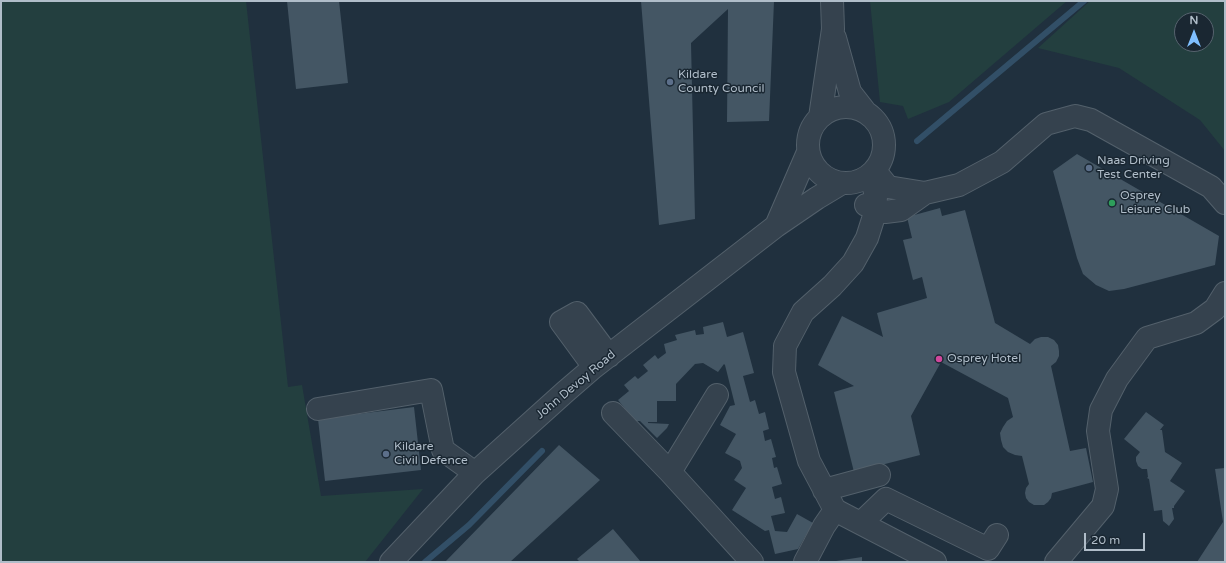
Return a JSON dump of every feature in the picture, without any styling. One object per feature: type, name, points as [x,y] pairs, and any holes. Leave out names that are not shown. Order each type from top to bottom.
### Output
[{"type":"street","points":[[820,117],[833,29],[832,1]]},
{"type":"street","points":[[833,29],[850,92],[881,129],[884,142],[883,155],[860,178]]},
{"type":"street","points":[[864,110],[841,106],[830,110],[820,117],[812,127],[808,139],[808,152],[812,163],[820,173],[830,180],[860,178],[888,187],[925,194]]},
{"type":"street","points":[[872,210],[885,212],[901,210],[925,194],[959,185],[1002,162],[1046,124],[1075,116],[1091,120],[1211,187],[1225,203]]},
{"type":"street","name":"John Devoy Road","points":[[776,226],[808,152]]},
{"type":"street","points":[[860,178],[876,197],[867,238],[853,263],[832,286],[803,312],[785,346],[784,372],[809,461],[835,510],[934,562]]},
{"type":"street","name":"John Devoy Road","points":[[391,562],[475,473],[565,392],[776,226],[817,198],[860,178]]},
{"type":"street","points":[[1056,562],[1103,506],[1107,489],[1098,431],[1101,410],[1117,379],[1148,338],[1196,323],[1215,309],[1225,293]]},
{"type":"street","points":[[569,318],[602,362]]},
{"type":"street","points":[[318,409],[432,390],[442,450],[475,473]]},
{"type":"street","points":[[670,472],[717,395]]},
{"type":"street","points":[[613,413],[670,472],[752,562]]},
{"type":"street","points":[[824,490],[879,475]]},
{"type":"street","points":[[860,524],[886,499],[988,549],[996,535]]},
{"type":"street","points":[[806,562],[824,526],[835,510]]},
{"type":"green space","points":[[1,1],[246,1],[288,387],[302,385],[321,496],[423,489],[365,562],[1,562]]},
{"type":"green space","points":[[870,1],[1067,1],[949,102],[908,119],[903,106],[880,102]]},
{"type":"green space","points":[[1090,1],[1225,1],[1225,151],[1200,120],[1119,68],[1038,48]]},
{"type":"building","points":[[287,1],[339,1],[348,83],[296,89]]},
{"type":"building","name":"Kildare County Council","points":[[641,1],[774,1],[769,121],[727,122],[728,9],[691,43],[695,219],[659,225]]},
{"type":"building","name":"Osprey Leisure Club","points":[[1077,154],[1219,236],[1215,265],[1124,289],[1109,291],[1096,285],[1083,274],[1077,258],[1053,171]]},
{"type":"building","name":"Osprey Hotel","points":[[940,208],[942,216],[965,210],[995,323],[1030,344],[1035,339],[1048,337],[1054,340],[1058,345],[1059,356],[1056,362],[1051,366],[1070,451],[1086,448],[1093,482],[1052,493],[1051,498],[1044,505],[1034,505],[1026,498],[1026,488],[1029,484],[1022,456],[1008,452],[1003,447],[1000,433],[1007,421],[1013,417],[1008,398],[941,362],[911,416],[920,455],[854,472],[834,392],[854,386],[818,365],[842,316],[883,337],[877,313],[927,298],[922,277],[913,280],[903,240],[912,238],[907,217]]},
{"type":"building","points":[[723,322],[727,337],[743,332],[754,373],[743,376],[750,402],[755,400],[759,414],[765,412],[769,429],[763,431],[765,441],[771,439],[776,457],[772,458],[774,468],[777,467],[782,484],[772,487],[775,499],[781,497],[785,513],[771,516],[775,531],[787,532],[797,514],[813,523],[798,549],[775,554],[769,530],[765,531],[732,510],[746,488],[734,480],[742,468],[740,461],[725,453],[736,434],[720,425],[730,406],[735,405],[724,364],[718,372],[703,363],[695,364],[676,384],[676,401],[657,401],[657,422],[648,423],[669,424],[657,438],[640,421],[635,421],[618,400],[629,391],[624,385],[635,376],[638,379],[648,371],[643,365],[655,355],[658,359],[666,353],[664,344],[677,340],[675,335],[695,330],[696,335],[704,334],[703,327]]},
{"type":"building","points":[[414,407],[421,470],[325,481],[318,419]]},
{"type":"building","points":[[1146,412],[1164,425],[1160,430],[1162,430],[1165,452],[1182,463],[1170,481],[1185,491],[1174,508],[1172,508],[1174,519],[1169,526],[1163,521],[1162,510],[1154,511],[1149,479],[1147,478],[1147,469],[1142,469],[1138,466],[1136,461],[1136,457],[1140,452],[1124,439]]},
{"type":"building","points":[[559,445],[600,480],[510,562],[445,562]]},
{"type":"building","points":[[1225,468],[1225,562],[1197,562],[1223,522],[1215,469]]},
{"type":"building","points":[[613,529],[641,562],[580,562],[577,559]]},
{"type":"building","points":[[862,557],[862,562],[836,562],[836,561]]},
{"type":"waterway","points":[[917,141],[1084,1]]},
{"type":"waterway","points":[[425,562],[469,525],[542,451]]},
{"type":"place","name":"Kildare County Council","points":[[670,82]]},
{"type":"place","name":"Naas Driving Test Center","points":[[1089,168]]},
{"type":"place","name":"Osprey Leisure Club","points":[[1112,203]]},
{"type":"place","name":"Osprey Hotel","points":[[939,359]]},
{"type":"place","name":"Kildare Civil Defence","points":[[386,454]]}]
